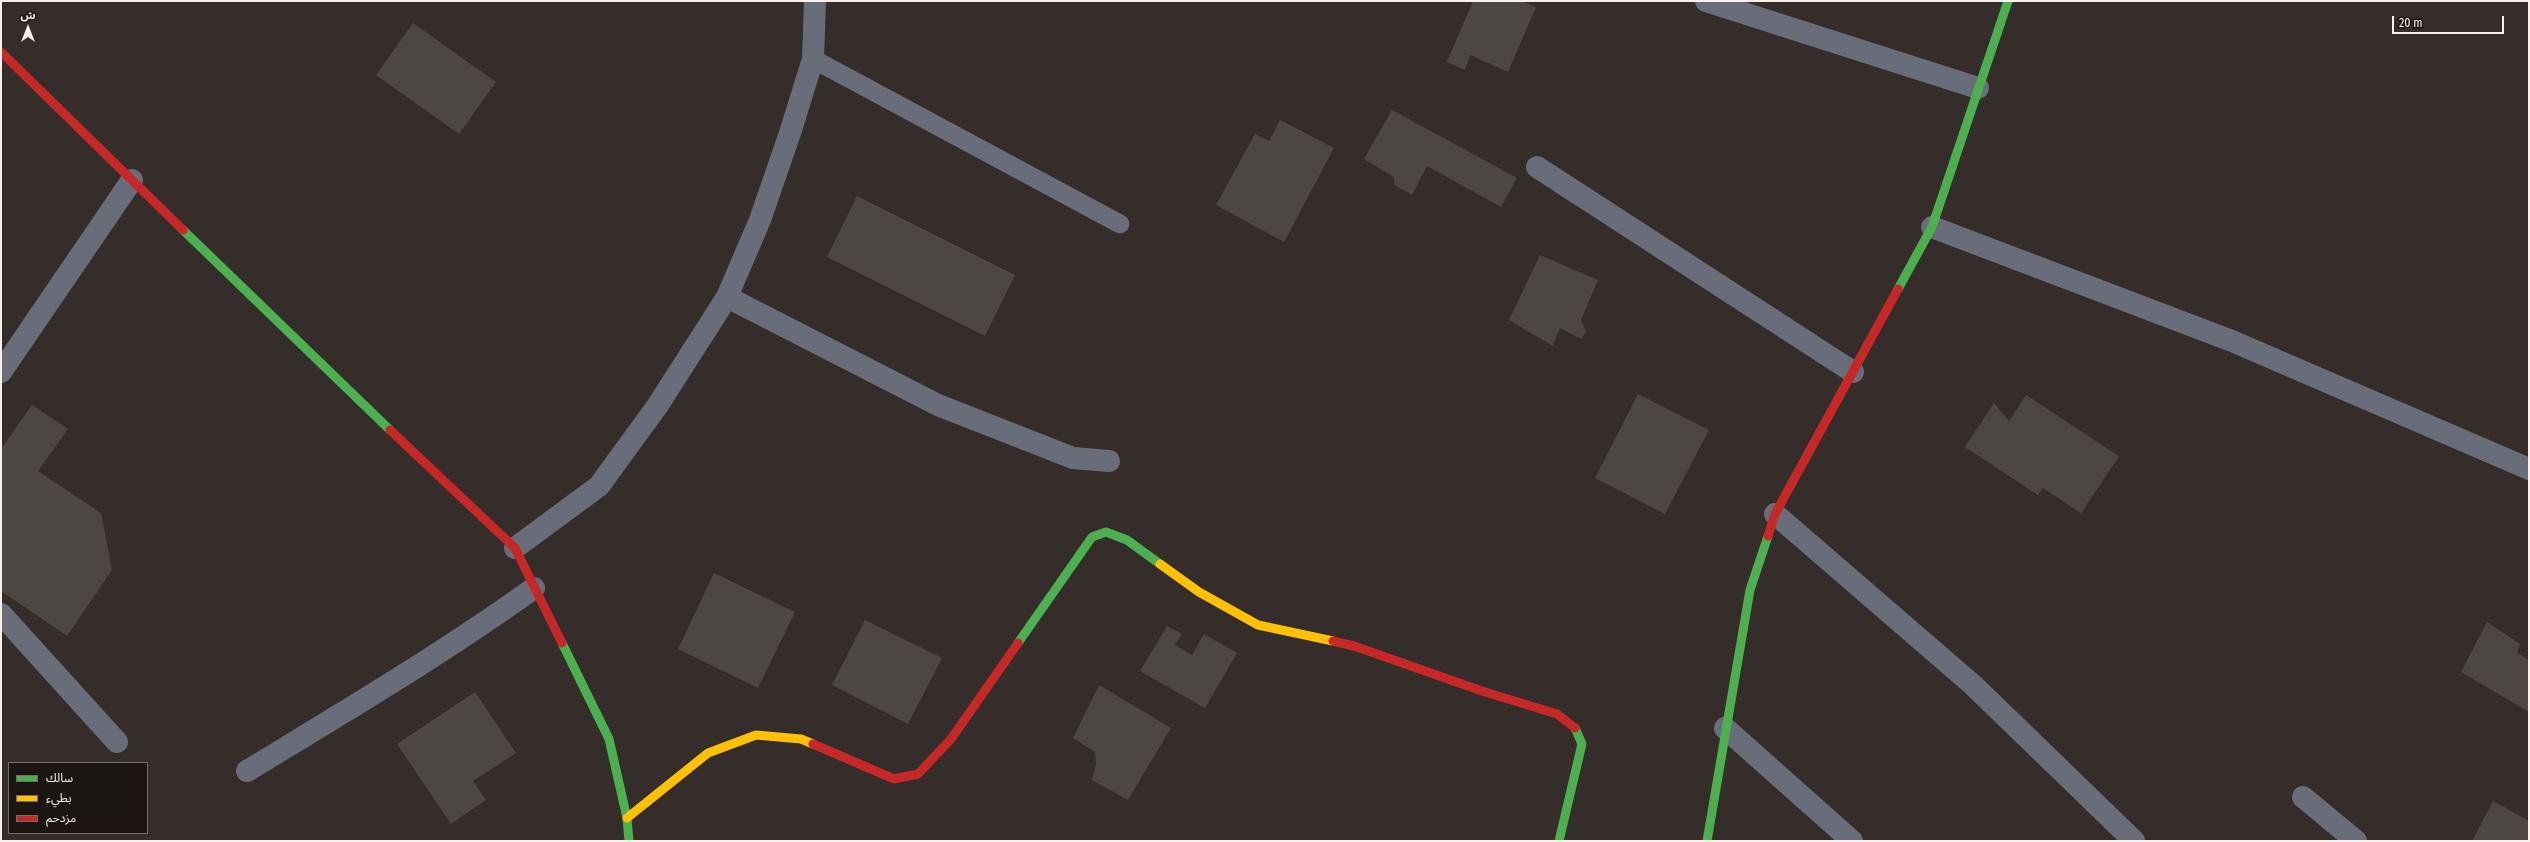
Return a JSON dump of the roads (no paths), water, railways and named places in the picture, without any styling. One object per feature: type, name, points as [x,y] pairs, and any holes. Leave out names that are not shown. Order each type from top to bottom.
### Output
[{"type":"street","points":[[515,548],[599,486],[658,405],[726,297],[760,220],[790,133],[813,59],[816,1]]},
{"type":"street","points":[[1706,1],[1978,88]]},
{"type":"street","points":[[1707,841],[1750,590],[1775,514],[1932,227],[2008,1]]},
{"type":"street","points":[[1,52],[297,342],[515,548],[609,739],[627,818],[629,841]]},
{"type":"street","points":[[1537,167],[1853,372]]},
{"type":"street","points":[[1,372],[132,180]]},
{"type":"street","points":[[1932,227],[2232,341],[2529,469]]},
{"type":"street","points":[[726,297],[938,405],[1073,458],[1109,461]]},
{"type":"street","points":[[1775,514],[1973,685],[2134,841]]},
{"type":"street","points":[[627,818],[708,753],[756,735],[801,739],[894,779],[918,774],[951,739],[1092,536],[1106,532],[1127,540],[1198,592],[1258,625],[1354,646],[1482,692],[1557,714],[1568,721],[1573,725],[1582,744],[1559,841]]},
{"type":"street","points":[[247,770],[368,698],[486,622],[534,588]]},
{"type":"street","points":[[1,614],[117,742]]},
{"type":"street","points":[[1726,728],[1852,841]]},
{"type":"street","points":[[2303,797],[2356,841]]},
{"type":"lane","points":[[813,59],[1120,224]]}]
